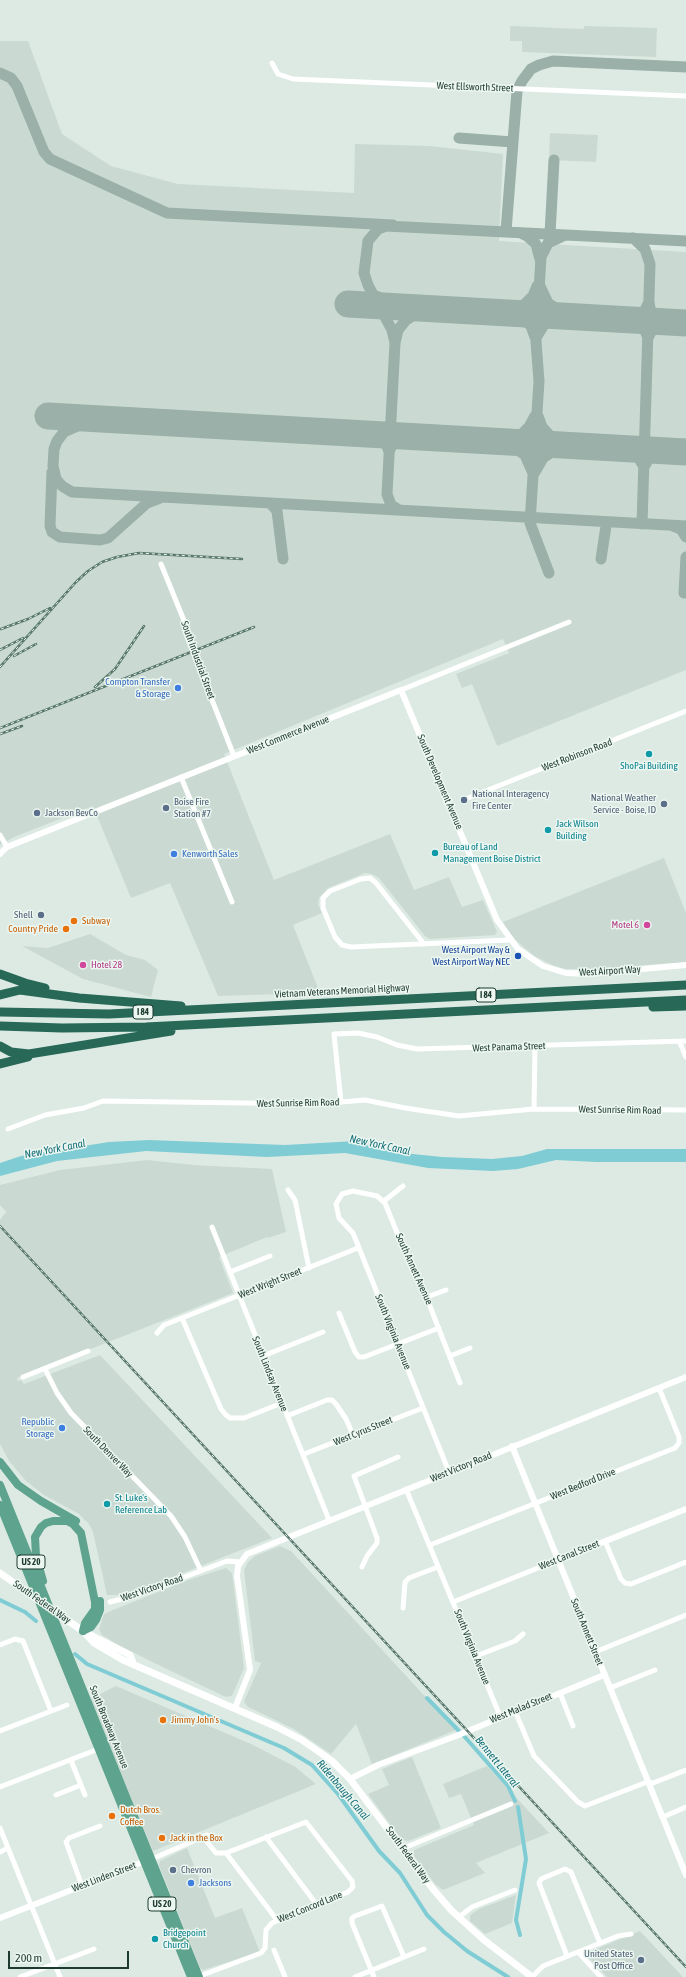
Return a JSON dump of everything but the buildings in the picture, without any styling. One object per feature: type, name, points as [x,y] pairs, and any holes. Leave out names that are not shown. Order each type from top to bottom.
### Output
[{"type":"highway","points":[[0,974],[36,986],[119,1001]]},
{"type":"highway","points":[[619,988],[686,979]]},
{"type":"highway","name":"Vietnam Veterans Memorial Highway","points":[[0,1012],[109,1014],[686,985]]},
{"type":"highway","points":[[0,994],[20,990],[79,998],[182,1006],[286,1005]]},
{"type":"highway","name":"I 84","points":[[0,1026],[117,1028],[686,1000]]},
{"type":"highway","points":[[582,1005],[660,1007],[686,1006]]},
{"type":"highway","points":[[1,1047],[22,1054],[82,1046],[151,1034],[334,1018]]},
{"type":"highway","points":[[0,1064],[82,1046]]},
{"type":"main road","points":[[0,1462],[18,1485],[41,1501],[74,1520],[85,1532],[100,1606],[99,1613],[94,1623],[83,1631]]},
{"type":"main road","name":"South Broadway Avenue","points":[[0,1485],[57,1626],[102,1748]]},
{"type":"main road","name":"South Broadway Avenue","points":[[0,1505],[196,1977]]},
{"type":"main road","points":[[0,1515],[11,1534]]},
{"type":"main road","points":[[57,1626],[36,1556],[34,1542],[37,1532],[41,1527],[53,1520],[60,1520],[73,1524],[81,1533],[83,1540],[95,1606],[91,1616],[85,1623],[83,1631]]},
{"type":"main road","name":"South Federal Way","points":[[0,1573],[71,1622],[83,1631],[94,1643],[123,1660],[235,1708],[302,1740],[332,1761],[350,1779],[404,1848],[433,1889],[459,1917],[493,1947],[532,1977]]},
{"type":"street","name":"West Ellsworth Street","points":[[272,63],[278,74],[293,79],[686,96]]},
{"type":"street","name":"South Industrial Street","points":[[161,564],[185,623],[185,631],[234,756]]},
{"type":"street","name":"West Commerce Avenue","points":[[7,847],[569,622]]},
{"type":"street","name":"South Development Avenue","points":[[401,690],[497,920],[510,940]]},
{"type":"street","name":"West Robinson Road","points":[[468,798],[686,711]]},
{"type":"street","points":[[181,777],[232,902]]},
{"type":"street","points":[[0,835],[7,847],[0,854]]},
{"type":"street","points":[[424,944],[376,883],[370,878],[361,879],[330,891],[323,898],[323,908],[335,937],[342,945],[351,948],[510,940]]},
{"type":"street","name":"West Airport Way","points":[[510,940],[534,960],[566,973],[589,974],[686,965]]},
{"type":"street","name":"West Panama Street","points":[[341,1102],[334,1034],[358,1033],[378,1036],[397,1045],[417,1049],[683,1042]]},
{"type":"street","points":[[683,1042],[686,1057]]},
{"type":"street","points":[[534,1109],[535,1046]]},
{"type":"street","name":"West Sunrise Rim Road","points":[[8,1129],[45,1115],[84,1108],[103,1101],[318,1104],[366,1100],[405,1108],[459,1116],[534,1109],[686,1110]]},
{"type":"street","points":[[384,1201],[403,1186]]},
{"type":"street","points":[[288,1190],[295,1200],[309,1268]]},
{"type":"street","name":"South Virginia Avenue","points":[[384,1201],[377,1196],[353,1191],[346,1192],[340,1196],[336,1204],[339,1218],[352,1233],[449,1472]]},
{"type":"street","name":"South Annett Avenue","points":[[384,1201],[413,1272],[427,1297],[460,1382]]},
{"type":"street","name":"South Lindsay Avenue","points":[[212,1227],[287,1416],[304,1454],[329,1520]]},
{"type":"street","name":"West Wright Street","points":[[157,1333],[164,1325],[358,1248]]},
{"type":"street","points":[[230,1272],[270,1256]]},
{"type":"street","points":[[427,1297],[446,1290]]},
{"type":"street","points":[[339,1312],[355,1352],[359,1356],[364,1357],[439,1328]]},
{"type":"street","points":[[182,1318],[221,1409],[230,1418],[244,1418],[282,1403]]},
{"type":"street","points":[[263,1356],[323,1332]]},
{"type":"street","points":[[450,1356],[470,1348]]},
{"type":"street","points":[[23,1377],[88,1351]]},
{"type":"street","name":"South Denver Way","points":[[45,1369],[57,1393],[71,1413],[171,1516],[185,1537],[201,1571]]},
{"type":"street","name":"West Victory Road","points":[[110,1602],[134,1596],[227,1561],[240,1562],[247,1554],[256,1549],[686,1378]]},
{"type":"street","name":"West Bedford Drive","points":[[430,1546],[677,1446],[679,1437],[659,1388]]},
{"type":"street","points":[[287,1416],[327,1400],[332,1400],[346,1419],[353,1435]]},
{"type":"street","name":"West Cyrus Street","points":[[304,1454],[423,1408]]},
{"type":"street","name":"South Annett Street","points":[[512,1446],[686,1875]]},
{"type":"street","points":[[362,1567],[367,1556],[377,1543],[378,1538],[354,1476],[398,1457]]},
{"type":"street","name":"South Virginia Avenue","points":[[406,1489],[500,1716]]},
{"type":"street","name":"West Canal Street","points":[[453,1602],[686,1509]]},
{"type":"street","points":[[605,1541],[621,1579],[625,1583],[631,1584],[686,1562]]},
{"type":"street","points":[[235,1708],[250,1670],[237,1576],[240,1562]]},
{"type":"street","points":[[403,1608],[405,1582],[409,1578],[438,1566]]},
{"type":"street","points":[[595,1652],[686,1615]]},
{"type":"street","points":[[476,1656],[515,1641],[523,1634]]},
{"type":"street","points":[[0,1645],[15,1639],[21,1639],[25,1643],[51,1711]]},
{"type":"street","points":[[610,1688],[655,1670]]},
{"type":"street","name":"West Malad Street","points":[[350,1779],[378,1766],[456,1736],[500,1716],[604,1675]]},
{"type":"street","points":[[560,1693],[573,1726]]},
{"type":"street","points":[[0,1731],[67,1705]]},
{"type":"street","points":[[515,1711],[534,1756],[578,1802],[585,1806],[647,1782],[653,1783],[686,1770]]},
{"type":"street","points":[[0,1787],[102,1748]]},
{"type":"street","points":[[72,1759],[72,1763],[85,1795]]},
{"type":"street","points":[[56,1795],[80,1785]]},
{"type":"street","points":[[404,1848],[511,1804]]},
{"type":"street","points":[[663,1817],[686,1807]]},
{"type":"street","name":"West Concord Lane","points":[[196,1977],[264,1951],[266,1930],[277,1920],[348,1892],[353,1887],[352,1881],[306,1822],[266,1837]]},
{"type":"street","points":[[82,1886],[66,1842],[69,1838],[100,1826]]},
{"type":"street","points":[[0,1828],[60,1977]]},
{"type":"street","name":"West Linden Street","points":[[0,1918],[205,1836],[216,1853],[226,1853]]},
{"type":"street","points":[[277,1920],[226,1853],[266,1837],[317,1905]]},
{"type":"street","points":[[0,1852],[8,1848]]},
{"type":"street","points":[[567,1956],[539,1881],[547,1876],[568,1870],[600,1943]]},
{"type":"street","points":[[459,1917],[469,1909],[515,1890]]},
{"type":"street","points":[[374,1977],[352,1923],[352,1918],[358,1914],[382,1906],[385,1908],[404,1957]]},
{"type":"street","points":[[532,1977],[543,1966],[618,1936],[631,1934]]},
{"type":"street","points":[[20,1977],[94,1948]]},
{"type":"street","points":[[355,1977],[424,1949]]},
{"type":"street","points":[[274,1950],[285,1977]]},
{"type":"street","points":[[578,1952],[601,1977]]},
{"type":"shaded area","points":[[510,26],[584,29],[584,26],[657,28],[656,57],[522,52],[522,41],[510,41]]},
{"type":"shaded area","points":[[0,41],[28,41],[62,134],[111,166],[178,184],[354,193],[355,144],[430,146],[503,154],[499,241],[686,252],[686,670],[497,746],[472,684],[462,688],[456,674],[509,653],[503,639],[224,754],[274,880],[390,834],[414,890],[449,877],[462,907],[483,900],[497,932],[495,935],[430,939],[425,936],[379,878],[372,874],[365,873],[328,888],[319,898],[318,904],[322,913],[293,925],[320,993],[218,996],[170,883],[131,898],[93,806],[14,837],[0,845]]},
{"type":"shaded area","points":[[550,133],[598,135],[596,162],[549,160]]},
{"type":"shaded area","points":[[664,858],[686,913],[686,962],[594,969],[565,969],[552,965],[534,956],[511,936],[503,922]]},
{"type":"shaded area","points":[[90,934],[126,955],[145,960],[158,970],[151,997],[83,979],[22,946],[48,948]]},
{"type":"shaded area","points":[[147,1160],[194,1165],[272,1169],[286,1232],[268,1238],[267,1237],[219,1257],[233,1293],[17,1378],[18,1381],[21,1380],[24,1384],[100,1355],[272,1538],[147,1587],[118,1595],[107,1595],[93,1532],[89,1524],[79,1514],[44,1495],[26,1481],[9,1461],[0,1444],[0,1220],[6,1212],[0,1205],[0,1185],[60,1170]]},
{"type":"shaded area","points":[[280,1546],[291,1551],[456,1730],[372,1764],[356,1724],[331,1754],[294,1729],[248,1707],[244,1702],[261,1663],[255,1661],[244,1570],[248,1562],[255,1556]]},
{"type":"shaded area","points":[[226,1568],[232,1573],[244,1668],[232,1696],[226,1697],[152,1662],[102,1635],[99,1629],[104,1614],[188,1580]]},
{"type":"shaded area","points":[[116,1686],[251,1744],[294,1766],[316,1784],[153,1851],[90,1699]]},
{"type":"shaded area","points":[[412,1757],[441,1828],[408,1841],[402,1840],[368,1794],[389,1785],[382,1769]]},
{"type":"shaded area","points":[[487,1766],[549,1833],[476,1863],[485,1873],[443,1890],[435,1884],[414,1856],[414,1850],[474,1825],[461,1794],[449,1798],[443,1784]]},
{"type":"shaded area","points":[[187,1848],[215,1918],[242,1908],[260,1952],[203,1970],[200,1968],[159,1865],[160,1861]]},
{"type":"shaded area","points":[[516,1895],[512,1923],[485,1934],[470,1921],[470,1915],[479,1909]]},
{"type":"shaded area","points":[[640,1931],[683,1977],[607,1977],[588,1957],[589,1952]]},
{"type":"water","points":[[149,1140],[285,1145],[356,1141],[366,1145],[403,1153],[442,1157],[492,1159],[522,1156],[547,1149],[686,1149],[686,1162],[596,1162],[556,1160],[518,1169],[493,1171],[428,1168],[345,1153],[267,1157],[146,1151],[57,1161],[0,1176],[0,1163],[21,1156],[109,1142]]},
{"type":"waterway","name":"Ridenbaugh Canal","points":[[0,1600],[25,1612],[36,1621]]},
{"type":"waterway","name":"Ridenbaugh Canal","points":[[75,1654],[87,1664],[284,1748],[312,1765],[338,1794],[379,1851],[400,1873],[427,1915],[444,1932],[467,1951],[508,1977]]},
{"type":"waterway","name":"Bennett Lateral","points":[[427,1698],[459,1731]]},
{"type":"waterway","name":"Bennett Lateral","points":[[464,1736],[508,1786],[515,1801]]},
{"type":"waterway","name":"Bennett Lateral","points":[[518,1807],[526,1859],[516,1920],[520,1935]]},
{"type":"taxiway","points":[[506,231],[517,91],[531,69],[553,61],[686,67]]},
{"type":"taxiway","points":[[0,73],[11,78],[17,86],[44,152],[50,159],[167,213],[393,225]]},
{"type":"taxiway","points":[[459,138],[513,142]]},
{"type":"taxiway","points":[[550,234],[554,160]]},
{"type":"taxiway","points":[[395,343],[392,330],[368,285],[364,273],[368,241],[378,229],[386,226],[686,241]]},
{"type":"taxiway","points":[[521,233],[536,244],[540,259]]},
{"type":"taxiway","points":[[549,573],[530,523],[539,381],[536,342],[541,257],[548,243],[563,236]]},
{"type":"taxiway","points":[[633,238],[645,249],[650,264],[642,524]]},
{"type":"taxiway","points":[[506,313],[525,304],[533,296],[537,286]]},
{"type":"taxiway","points":[[540,286],[548,303],[567,316]]},
{"type":"taxiway","points":[[376,296],[396,306]]},
{"type":"taxiway","points":[[649,302],[651,314],[666,321],[654,326],[648,338],[643,326],[631,320],[642,316],[649,302]]},
{"type":"taxiway","points":[[399,510],[391,505],[387,494],[395,343],[398,330],[406,320],[420,311],[438,308]]},
{"type":"taxiway","points":[[506,313],[524,319],[531,326],[535,337]]},
{"type":"taxiway","points":[[537,336],[545,323],[564,316]]},
{"type":"taxiway","points":[[502,442],[521,435],[529,427],[535,416]]},
{"type":"taxiway","points":[[538,416],[542,427],[551,437],[567,446]]},
{"type":"taxiway","points":[[93,419],[64,432],[57,441],[54,449],[53,466],[56,479],[62,486],[72,492],[686,526]]},
{"type":"taxiway","points":[[369,435],[382,440],[387,446],[389,452]]},
{"type":"taxiway","points":[[389,451],[393,444],[398,440],[411,437]]},
{"type":"taxiway","points":[[502,442],[510,445],[525,455],[532,471]]},
{"type":"taxiway","points":[[535,472],[543,458],[558,448],[567,446]]},
{"type":"taxiway","points":[[625,449],[638,457],[644,467]]},
{"type":"taxiway","points":[[644,467],[650,457],[666,451]]},
{"type":"taxiway","points":[[52,472],[50,526],[52,532],[60,537],[100,540],[108,538],[147,503],[160,498]]},
{"type":"taxiway","points":[[270,503],[277,511],[283,559]]},
{"type":"taxiway","points":[[601,559],[606,526]]},
{"type":"taxiway","points":[[673,526],[681,529],[686,537]]},
{"type":"taxiway","points":[[684,593],[686,557]]},
{"type":"runway","points":[[348,304],[686,323]]},
{"type":"runway","points":[[48,416],[686,452]]},
{"type":"railway","points":[[0,667],[76,582],[88,571],[102,562],[117,557],[139,553],[242,559]]},
{"type":"railway","points":[[1,629],[28,619],[50,608]]},
{"type":"railway","points":[[95,687],[115,669],[144,626]]},
{"type":"railway","points":[[0,728],[254,627]]},
{"type":"railway","points":[[0,650],[23,638]]},
{"type":"railway","points":[[14,656],[36,644]]},
{"type":"railway","points":[[0,734],[22,726]]},
{"type":"railway","points":[[0,1226],[686,1967]]},
{"type":"place","name":"Compton Transfer & Storage","points":[[178,688]]},
{"type":"place","name":"ShoPai Building","points":[[649,754]]},
{"type":"place","name":"National Interagency Fire Center","points":[[464,800]]},
{"type":"place","name":"National Weather Service - Boise, ID","points":[[664,804]]},
{"type":"place","name":"Boise Fire Station #7","points":[[166,808]]},
{"type":"place","name":"Jackson BevCo","points":[[37,813]]},
{"type":"place","name":"Jack Wilson Building","points":[[548,830]]},
{"type":"place","name":"Bureau of Land Management Boise District","points":[[435,853]]},
{"type":"place","name":"Kenworth Sales","points":[[174,854]]},
{"type":"place","name":"Shell","points":[[41,915]]},
{"type":"place","name":"Subway","points":[[74,921]]},
{"type":"place","name":"Motel 6","points":[[647,925]]},
{"type":"place","name":"Country Pride","points":[[66,929]]},
{"type":"place","name":"West Airport Way & West Airport Way NEC","points":[[518,956]]},
{"type":"place","name":"Hotel 28","points":[[83,965]]},
{"type":"place","name":"Republic Storage","points":[[62,1428]]},
{"type":"place","name":"St. Luke's Reference Lab","points":[[107,1504]]},
{"type":"place","name":"Jimmy John's","points":[[163,1720]]},
{"type":"place","name":"Dutch Bros. Coffee","points":[[112,1816]]},
{"type":"place","name":"Jack in the Box","points":[[162,1838]]},
{"type":"place","name":"Chevron","points":[[173,1870]]},
{"type":"place","name":"Jacksons","points":[[191,1883]]},
{"type":"place","name":"Bridgepoint Church","points":[[155,1939]]},
{"type":"place","name":"United States Post Office","points":[[641,1960]]},
{"type":"water label","name":"New York Canal","points":[[380,1145]]},
{"type":"water label","name":"New York Canal","points":[[55,1149]]}]
